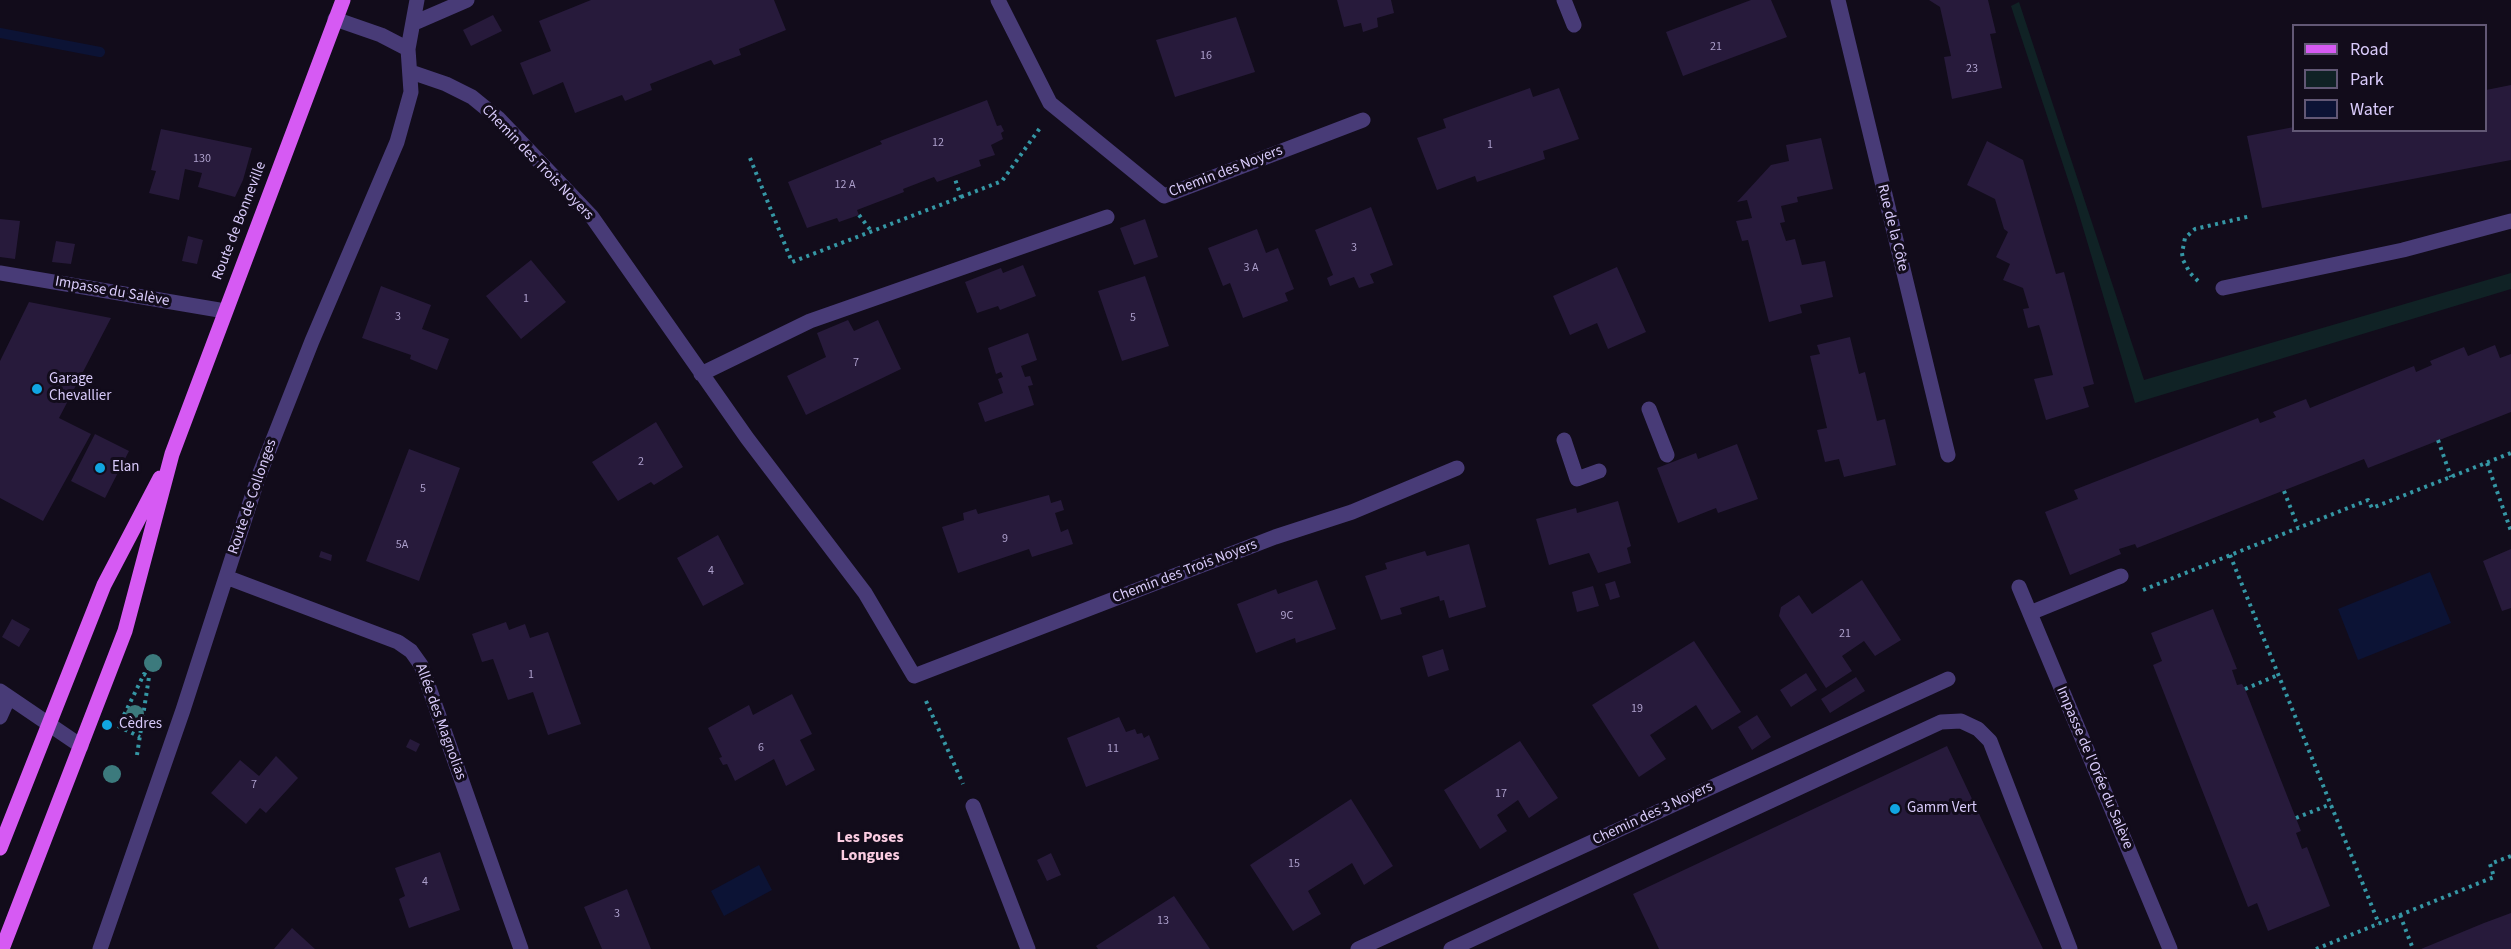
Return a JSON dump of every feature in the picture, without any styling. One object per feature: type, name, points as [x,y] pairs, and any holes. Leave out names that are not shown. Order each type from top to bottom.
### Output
[{"type":"main road","name":"Route de Bonneville","points":[[2,949],[129,620],[172,454],[343,0]]},
{"type":"main road","name":"Route de Bonneville","points":[[0,848],[104,585],[172,454]]},
{"type":"street","name":"Route de Collonges","points":[[100,949],[183,710],[258,478],[307,352],[397,142],[409,105],[411,72],[408,49],[417,0]]},
{"type":"street","points":[[414,23],[466,0]]},
{"type":"street","name":"Chemin des Noyers","points":[[998,0],[1050,103],[1164,196],[1363,120]]},
{"type":"street","points":[[1564,0],[1574,25]]},
{"type":"street","name":"Rue de la Côte","points":[[1838,0],[1948,455]]},
{"type":"street","points":[[336,19],[381,35],[408,49]]},
{"type":"street","name":"Chemin des Trois Noyers","points":[[411,72],[460,90],[498,118],[592,218],[805,518],[864,593],[914,676],[1275,537],[1352,512],[1457,468]]},
{"type":"street","points":[[701,374],[810,321],[1107,217]]},
{"type":"street","points":[[2223,288],[2403,250],[2511,221]]},
{"type":"street","name":"Impasse du Salève","points":[[0,273],[225,311]]},
{"type":"street","points":[[1649,409],[1667,455]]},
{"type":"street","points":[[1564,440],[1577,479],[1599,471]]},
{"type":"street","points":[[2030,613],[2121,576]]},
{"type":"street","name":"Allée des Magnolias","points":[[226,577],[398,642],[411,651],[421,665],[521,949]]},
{"type":"street","name":"Impasse de l'Orée du Salève","points":[[2019,587],[2170,949]]},
{"type":"street","name":"Chemin des 3 Noyers","points":[[1358,949],[1948,679]]},
{"type":"street","points":[[0,717],[4,694],[81,746]]},
{"type":"street","points":[[1451,949],[1941,722],[1961,721],[1978,729],[1990,741],[2070,949]]},
{"type":"street","points":[[974,806],[1028,949]]},
{"type":"path","points":[[750,158],[792,262],[1002,181],[1044,122]]},
{"type":"path","points":[[955,178],[961,197]]},
{"type":"path","points":[[859,215],[872,231]]},
{"type":"path","points":[[2223,288],[2204,284],[2190,273],[2182,253],[2185,238],[2196,229],[2251,216]]},
{"type":"path","points":[[2438,440],[2451,477]]},
{"type":"path","points":[[2133,594],[2368,500],[2372,508],[2511,453]]},
{"type":"path","points":[[2487,463],[2511,531]]},
{"type":"path","points":[[2284,491],[2298,527]]},
{"type":"path","points":[[2230,555],[2379,924]]},
{"type":"path","points":[[118,726],[144,674],[149,677],[137,757]]},
{"type":"path","points":[[2245,688],[2278,675]]},
{"type":"path","points":[[914,676],[974,806]]},
{"type":"path","points":[[93,715],[140,737]]},
{"type":"path","points":[[2296,818],[2331,804]]},
{"type":"path","points":[[2316,949],[2494,877],[2490,864],[2511,856]]},
{"type":"path","points":[[2400,915],[2413,949]]},
{"type":"green space","points":[[2019,2],[2144,380],[2511,273],[2511,289],[2135,403],[2076,204],[2011,6]]},
{"type":"water","points":[[2430,572],[2451,623],[2358,660],[2338,609]]},
{"type":"water","points":[[759,865],[772,890],[724,916],[711,891]]},
{"type":"building","points":[[591,0],[774,0],[786,30],[739,49],[741,55],[714,65],[711,60],[650,84],[652,90],[625,101],[622,95],[575,113],[563,82],[533,95],[520,63],[551,51],[539,21]]},
{"type":"building","points":[[1337,0],[1391,0],[1394,13],[1377,18],[1378,27],[1363,32],[1361,23],[1344,27]]},
{"type":"building","points":[[1751,0],[1771,0],[1787,37],[1683,76],[1666,32]]},
{"type":"building","points":[[1929,0],[1988,0],[1996,33],[1990,34],[2002,88],[1952,99],[1944,57],[1951,56],[1940,7]]},
{"type":"building","points":[[493,15],[502,31],[471,46],[463,30]]},
{"type":"building","points":[[1236,17],[1255,72],[1175,97],[1156,40]]},
{"type":"building","points":[[2511,85],[2511,160],[2262,208],[2247,136],[2292,127],[2292,132],[2487,132],[2487,90]]},
{"type":"building","points":[[1530,88],[1533,97],[1559,88],[1579,139],[1543,151],[1545,159],[1477,182],[1475,176],[1437,190],[1417,138],[1446,128],[1443,119]]},
{"type":"building","points":[[987,100],[997,126],[1001,125],[1004,131],[1001,133],[1003,139],[991,145],[995,155],[979,160],[981,166],[937,182],[934,177],[903,189],[904,192],[857,210],[859,215],[839,222],[837,218],[807,228],[788,182],[882,144],[880,141]]},
{"type":"building","points":[[161,129],[252,148],[243,180],[235,197],[198,187],[202,173],[185,169],[179,200],[149,193],[156,171],[151,170]]},
{"type":"building","points":[[1821,138],[1833,189],[1797,197],[1798,202],[1781,206],[1785,222],[1780,223],[1786,241],[1795,239],[1802,265],[1825,261],[1833,297],[1800,305],[1802,313],[1769,322],[1748,240],[1742,241],[1736,221],[1752,218],[1747,200],[1737,202],[1771,165],[1789,161],[1786,145]]},
{"type":"building","points":[[1987,141],[2023,160],[2056,274],[2064,272],[2094,384],[2083,387],[2089,407],[2046,420],[2034,379],[2053,375],[2041,331],[2039,325],[2028,328],[2023,309],[2029,308],[2023,288],[2003,280],[2010,264],[1996,257],[2008,232],[2004,229],[1995,199],[1967,185]]},
{"type":"building","points":[[1371,207],[1393,265],[1370,274],[1374,283],[1359,288],[1354,277],[1330,286],[1327,278],[1333,275],[1315,230]]},
{"type":"building","points":[[0,219],[20,221],[15,259],[0,257]]},
{"type":"building","points":[[1145,219],[1158,257],[1134,265],[1120,228]]},
{"type":"building","points":[[1257,229],[1266,253],[1278,248],[1294,289],[1285,293],[1288,301],[1243,318],[1230,283],[1223,286],[1208,248]]},
{"type":"building","points":[[188,236],[203,240],[197,264],[182,261]]},
{"type":"building","points":[[56,241],[75,244],[71,264],[52,262]]},
{"type":"building","points":[[531,260],[566,302],[521,339],[486,296]]},
{"type":"building","points":[[1023,265],[1036,296],[1000,310],[998,306],[977,313],[965,282],[1001,268],[1003,273]]},
{"type":"building","points":[[1617,267],[1646,332],[1608,349],[1597,323],[1570,335],[1553,296]]},
{"type":"building","points":[[1145,276],[1169,346],[1122,361],[1098,291]]},
{"type":"building","points":[[381,286],[431,305],[422,329],[449,339],[437,370],[410,359],[411,355],[362,338]]},
{"type":"building","name":"Garage Chevallier","points":[[29,302],[111,318],[59,418],[91,434],[43,521],[0,498],[0,361]]},
{"type":"building","points":[[848,320],[854,331],[878,320],[901,369],[806,415],[787,376],[826,357],[817,333]]},
{"type":"building","points":[[1028,333],[1037,360],[1021,366],[1025,377],[1030,376],[1033,385],[1028,386],[1034,405],[985,422],[978,403],[1003,393],[998,379],[1003,377],[1001,372],[996,374],[988,348]]},
{"type":"building","points":[[1850,337],[1859,374],[1865,372],[1877,421],[1885,419],[1896,465],[1844,477],[1839,459],[1825,462],[1817,430],[1827,428],[1810,356],[1820,354],[1817,345]]},
{"type":"building","points":[[2495,345],[2500,358],[2511,354],[2511,412],[2368,468],[2364,459],[2137,548],[2135,544],[2119,549],[2121,554],[2070,575],[2045,512],[2078,499],[2074,490],[2258,418],[2260,423],[2276,417],[2273,412],[2306,399],[2310,408],[2414,366],[2416,372],[2432,365],[2430,361],[2464,347],[2468,356]]},
{"type":"building","points":[[656,422],[683,467],[654,485],[651,482],[618,501],[592,462]]},
{"type":"building","points":[[95,434],[129,451],[105,498],[71,481]]},
{"type":"building","points":[[1737,444],[1758,499],[1718,513],[1716,508],[1678,523],[1657,468],[1696,453],[1698,459]]},
{"type":"building","points":[[409,449],[460,468],[419,581],[366,561]]},
{"type":"building","points":[[1049,495],[1051,503],[1061,500],[1064,510],[1055,513],[1061,532],[1068,529],[1073,544],[1032,557],[1029,549],[958,573],[942,527],[964,520],[963,513],[976,509],[978,514]]},
{"type":"building","points":[[1618,501],[1631,546],[1627,548],[1631,563],[1598,573],[1589,553],[1549,565],[1536,519],[1576,508],[1577,513]]},
{"type":"building","points":[[718,535],[744,584],[703,606],[677,558]]},
{"type":"building","points":[[1469,544],[1486,607],[1449,618],[1444,600],[1440,601],[1439,596],[1400,608],[1402,614],[1381,620],[1365,576],[1387,569],[1385,563],[1425,551],[1427,556]]},
{"type":"building","points":[[2511,549],[2511,608],[2502,611],[2483,561]]},
{"type":"building","points":[[321,551],[332,555],[331,561],[319,557]]},
{"type":"building","points":[[1317,580],[1336,629],[1296,643],[1295,638],[1256,653],[1237,604],[1276,589],[1278,594]]},
{"type":"building","points":[[1862,580],[1901,640],[1875,656],[1864,641],[1842,656],[1852,671],[1826,688],[1779,616],[1781,607],[1799,595],[1812,614]]},
{"type":"building","points":[[1615,581],[1620,597],[1610,600],[1605,584]]},
{"type":"building","points":[[1593,586],[1599,606],[1577,612],[1572,592]]},
{"type":"building","points":[[2213,609],[2237,669],[2232,670],[2237,685],[2242,684],[2245,689],[2301,831],[2296,833],[2302,849],[2307,847],[2330,906],[2268,931],[2257,903],[2248,907],[2153,665],[2162,661],[2151,633]]},
{"type":"building","points":[[12,619],[30,629],[19,647],[2,637]]},
{"type":"building","points":[[506,622],[509,630],[525,624],[530,638],[548,632],[581,724],[548,735],[533,692],[508,700],[493,659],[482,662],[472,634]]},
{"type":"building","points":[[1694,641],[1741,712],[1712,730],[1696,705],[1650,735],[1666,759],[1639,777],[1592,705]]},
{"type":"building","points":[[1443,649],[1449,670],[1428,677],[1422,656]]},
{"type":"building","points":[[1806,673],[1817,690],[1791,707],[1780,690]]},
{"type":"building","points":[[1856,677],[1865,691],[1830,713],[1821,699]]},
{"type":"building","points":[[792,694],[812,734],[800,740],[815,770],[786,786],[774,759],[735,781],[727,764],[723,765],[719,758],[722,757],[708,728],[749,705],[753,715]]},
{"type":"building","points":[[1757,715],[1771,737],[1752,750],[1738,727]]},
{"type":"building","points":[[1119,717],[1126,732],[1135,729],[1137,734],[1142,733],[1144,738],[1149,735],[1159,759],[1086,787],[1067,738]]},
{"type":"building","points":[[410,739],[420,744],[416,752],[406,747]]},
{"type":"building","points":[[1520,741],[1558,798],[1529,818],[1518,800],[1497,815],[1507,831],[1480,849],[1444,790]]},
{"type":"building","name":"Gamm Vert","points":[[1947,746],[2043,949],[1659,949],[1633,894]]},
{"type":"building","points":[[276,756],[298,778],[266,813],[260,808],[246,824],[211,793],[240,760],[259,776]]},
{"type":"building","points":[[1351,799],[1393,866],[1364,885],[1352,863],[1308,891],[1321,914],[1293,931],[1250,865]]},
{"type":"building","points":[[440,852],[460,910],[409,928],[399,899],[405,896],[395,868]]},
{"type":"building","points":[[1051,853],[1061,875],[1047,881],[1037,860]]},
{"type":"building","points":[[627,889],[651,949],[602,949],[584,907]]},
{"type":"building","points":[[1174,896],[1210,949],[1098,949],[1096,946]]},
{"type":"building","points":[[2511,913],[2511,949],[2421,949],[2484,923]]},
{"type":"building","points":[[292,928],[315,949],[274,949]]},
{"type":"waterway","points":[[0,33],[100,52]]},
{"type":"place","name":"Garage Chevallier","points":[[37,389]]},
{"type":"place","name":"Elan","points":[[100,468]]},
{"type":"place","name":"Cèdres","points":[[107,725]]},
{"type":"place","name":"Gamm Vert","points":[[1895,809]]},
{"type":"district","name":"Les Poses Longues","points":[[870,847]]}]
